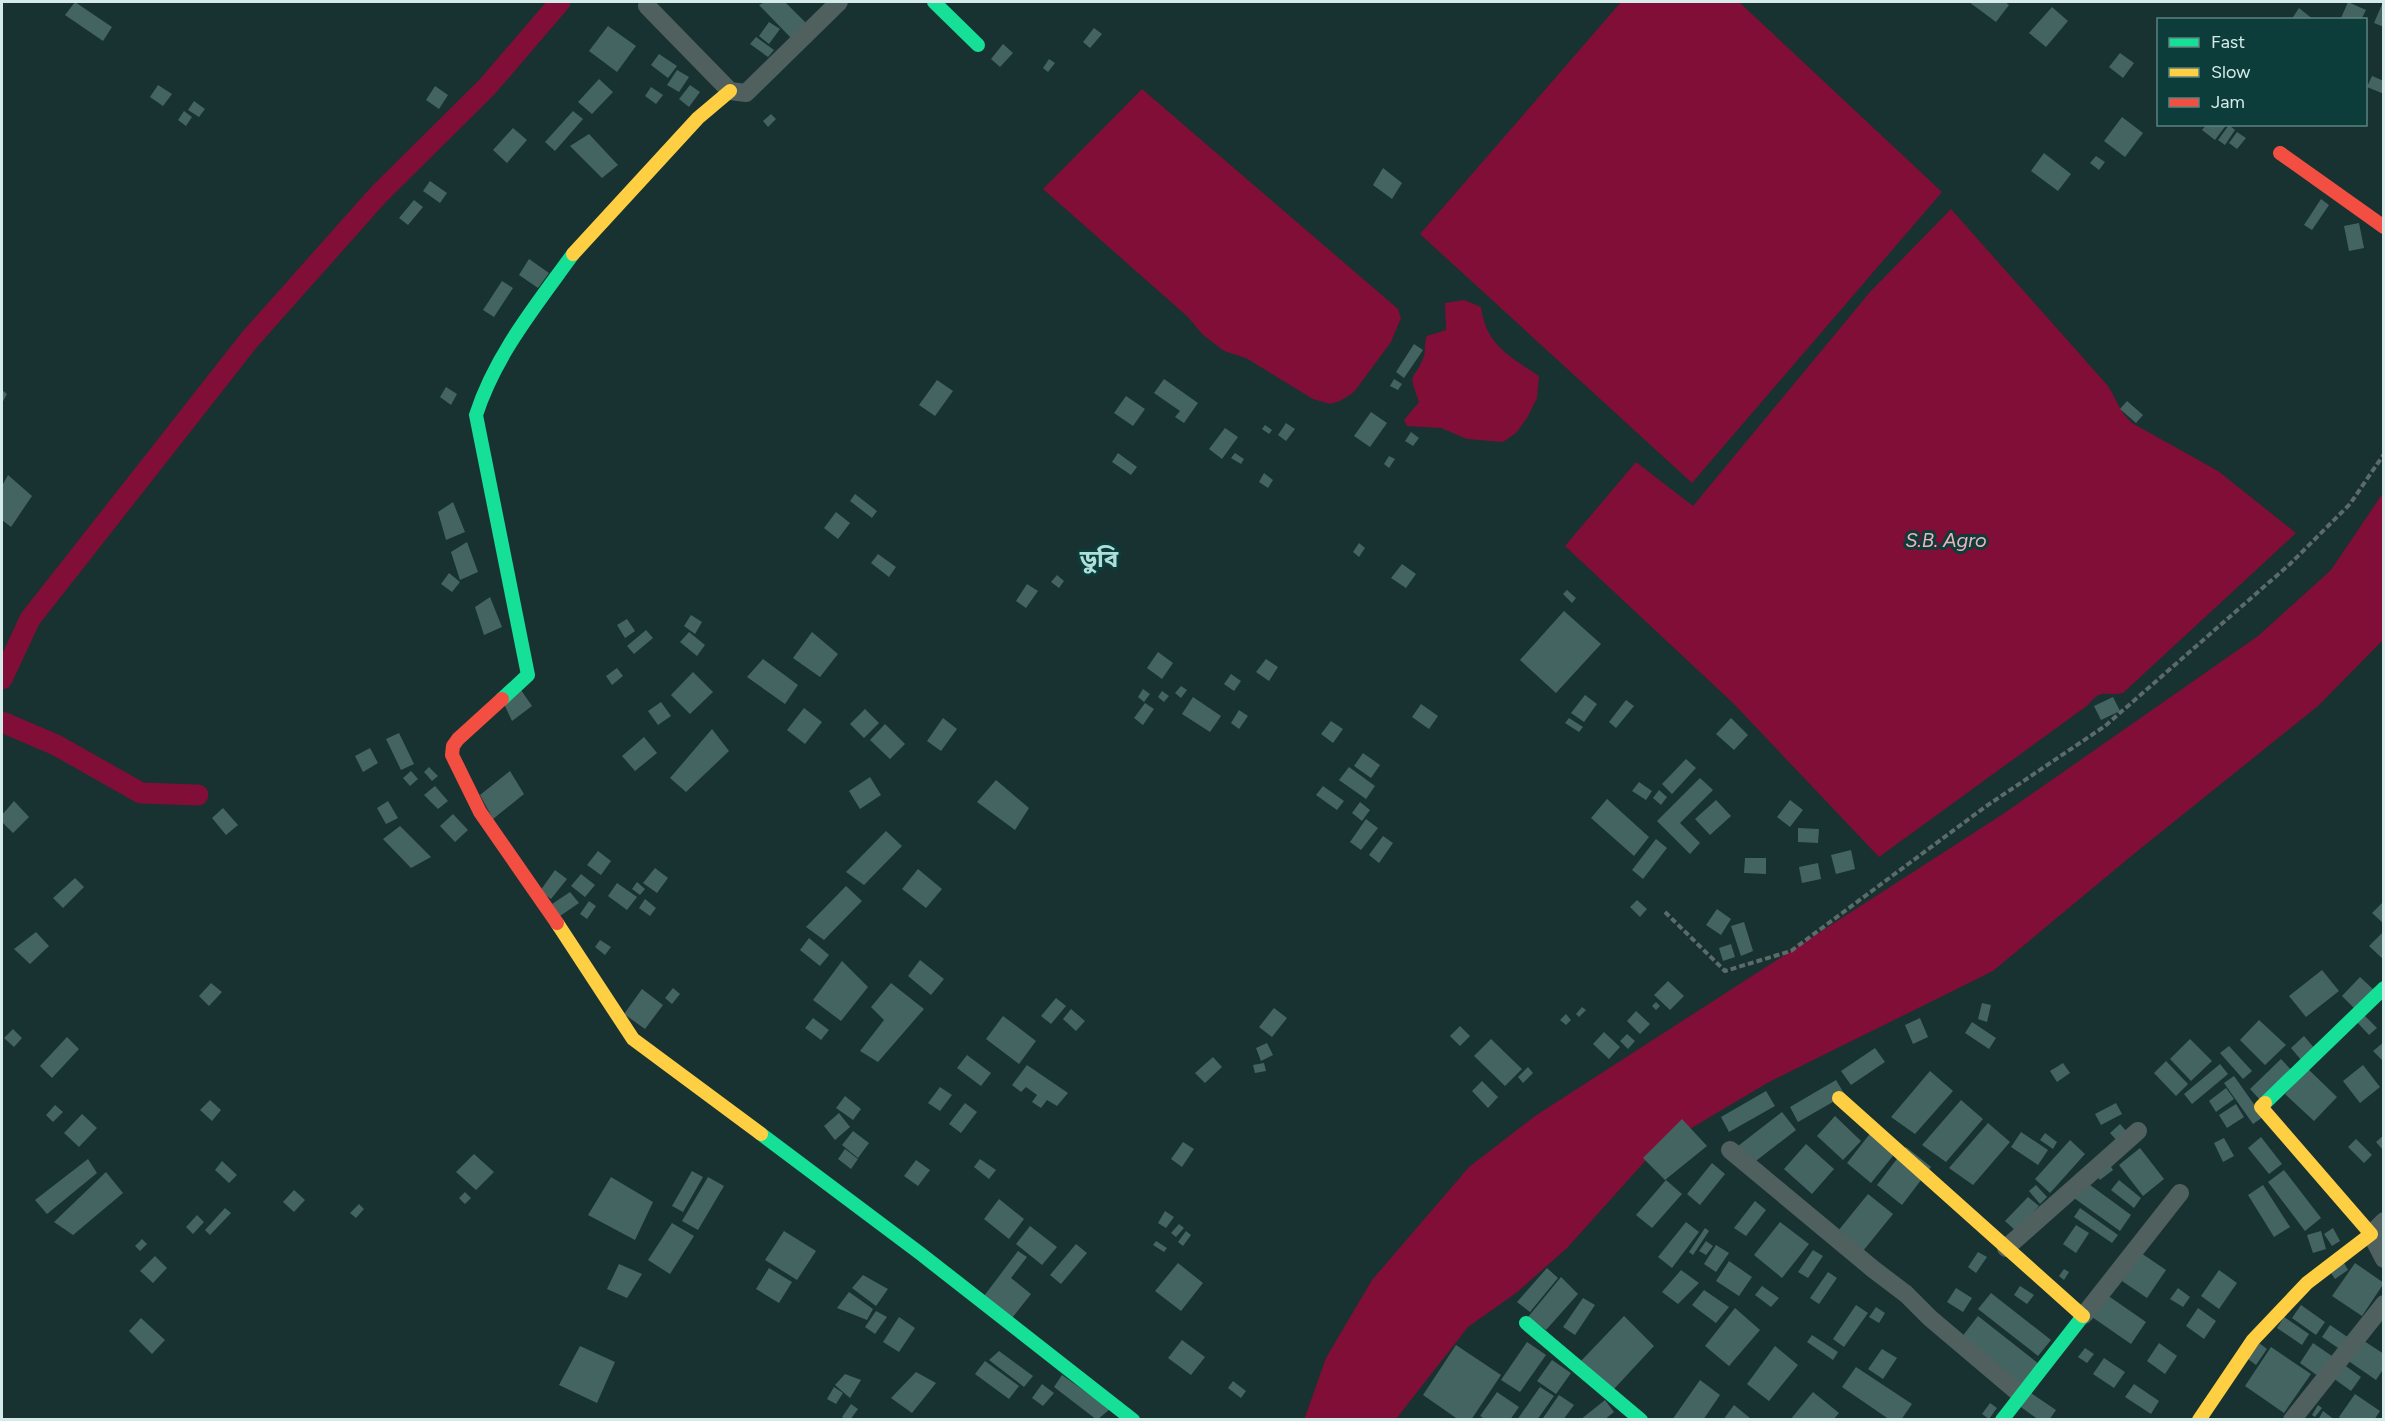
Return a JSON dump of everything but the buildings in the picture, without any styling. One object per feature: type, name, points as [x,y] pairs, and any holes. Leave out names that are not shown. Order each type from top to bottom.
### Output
[{"type":"street","points":[[647,6],[730,92],[746,93],[839,2]]},
{"type":"street","points":[[934,2],[978,45]]},
{"type":"street","points":[[730,92],[698,118],[581,243],[518,331],[485,387],[476,415],[528,675],[458,739],[453,746],[452,755],[480,812],[633,1039],[921,1254],[1004,1321],[1133,1419]]},
{"type":"street","points":[[2280,153],[2384,227]]},
{"type":"street","points":[[2384,988],[2261,1107],[2377,1228],[2384,1259]]},
{"type":"street","points":[[1839,1098],[2084,1315]]},
{"type":"street","points":[[2006,1248],[2138,1131]]},
{"type":"street","points":[[1730,1150],[1906,1294],[1930,1318],[2021,1395]]},
{"type":"street","points":[[2002,1419],[2180,1193]]},
{"type":"street","points":[[2199,1419],[2253,1340],[2307,1283],[2377,1228]]},
{"type":"street","points":[[2292,1419],[2384,1304]]},
{"type":"street","points":[[1526,1323],[1641,1419]]},
{"type":"path","points":[[1665,912],[1725,971],[1791,951],[1985,807],[2105,726],[2290,564],[2350,504],[2384,454]]},
{"type":"water","points":[[1621,2],[1739,2],[1942,192],[1692,483],[1420,234]]},
{"type":"water","points":[[1142,89],[1398,309],[1401,318],[1391,342],[1354,392],[1330,404],[1313,399],[1246,358],[1224,351],[1202,334],[1188,317],[1043,189]]},
{"type":"water","name":"S.B. Agro","points":[[1951,209],[2108,386],[2122,411],[2132,423],[2218,471],[2296,533],[2123,693],[2097,696],[2088,705],[1879,857],[1733,703],[1565,546],[1636,462],[1693,506],[1870,292]]},
{"type":"water","points":[[1464,300],[1481,307],[1488,331],[1501,348],[1539,376],[1537,398],[1527,418],[1516,433],[1503,442],[1467,439],[1441,428],[1407,426],[1404,420],[1419,402],[1412,380],[1424,356],[1427,336],[1446,330],[1445,303]]},
{"type":"water","points":[[2383,493],[2383,640],[2318,706],[1993,971],[1769,1082],[1656,1149],[1567,1248],[1516,1293],[1468,1327],[1396,1419],[1304,1420],[1326,1358],[1372,1280],[1469,1167],[1535,1116],[2003,814],[2258,636],[2331,570]]},
{"type":"waterway","points":[[2,679],[30,619],[250,339],[379,194],[487,87],[560,2]]},
{"type":"waterway","points":[[2,722],[56,745],[141,793],[198,795]]},
{"type":"traffic: fast","points":[[934,2],[978,45]]},
{"type":"traffic: fast","points":[[502,699],[528,675],[476,415],[494,372],[518,331],[573,254]]},
{"type":"traffic: fast","points":[[2265,1103],[2384,988]]},
{"type":"traffic: fast","points":[[761,1134],[921,1254],[1133,1420]]},
{"type":"traffic: fast","points":[[2002,1420],[2083,1316]]},
{"type":"traffic: fast","points":[[1526,1323],[1641,1420]]},
{"type":"traffic: slow","points":[[573,254],[698,118],[730,91]]},
{"type":"traffic: slow","points":[[557,923],[633,1039],[761,1134]]},
{"type":"traffic: slow","points":[[1839,1098],[2083,1316]]},
{"type":"traffic: slow","points":[[2199,1420],[2253,1340],[2307,1283],[2371,1234],[2261,1107],[2265,1103]]},
{"type":"traffic: jam","points":[[2280,153],[2384,227]]},
{"type":"traffic: jam","points":[[502,699],[458,739],[453,746],[452,755],[480,812],[557,923]]},
{"type":"district","name":"ডুবি","points":[[1099,558]]}]
